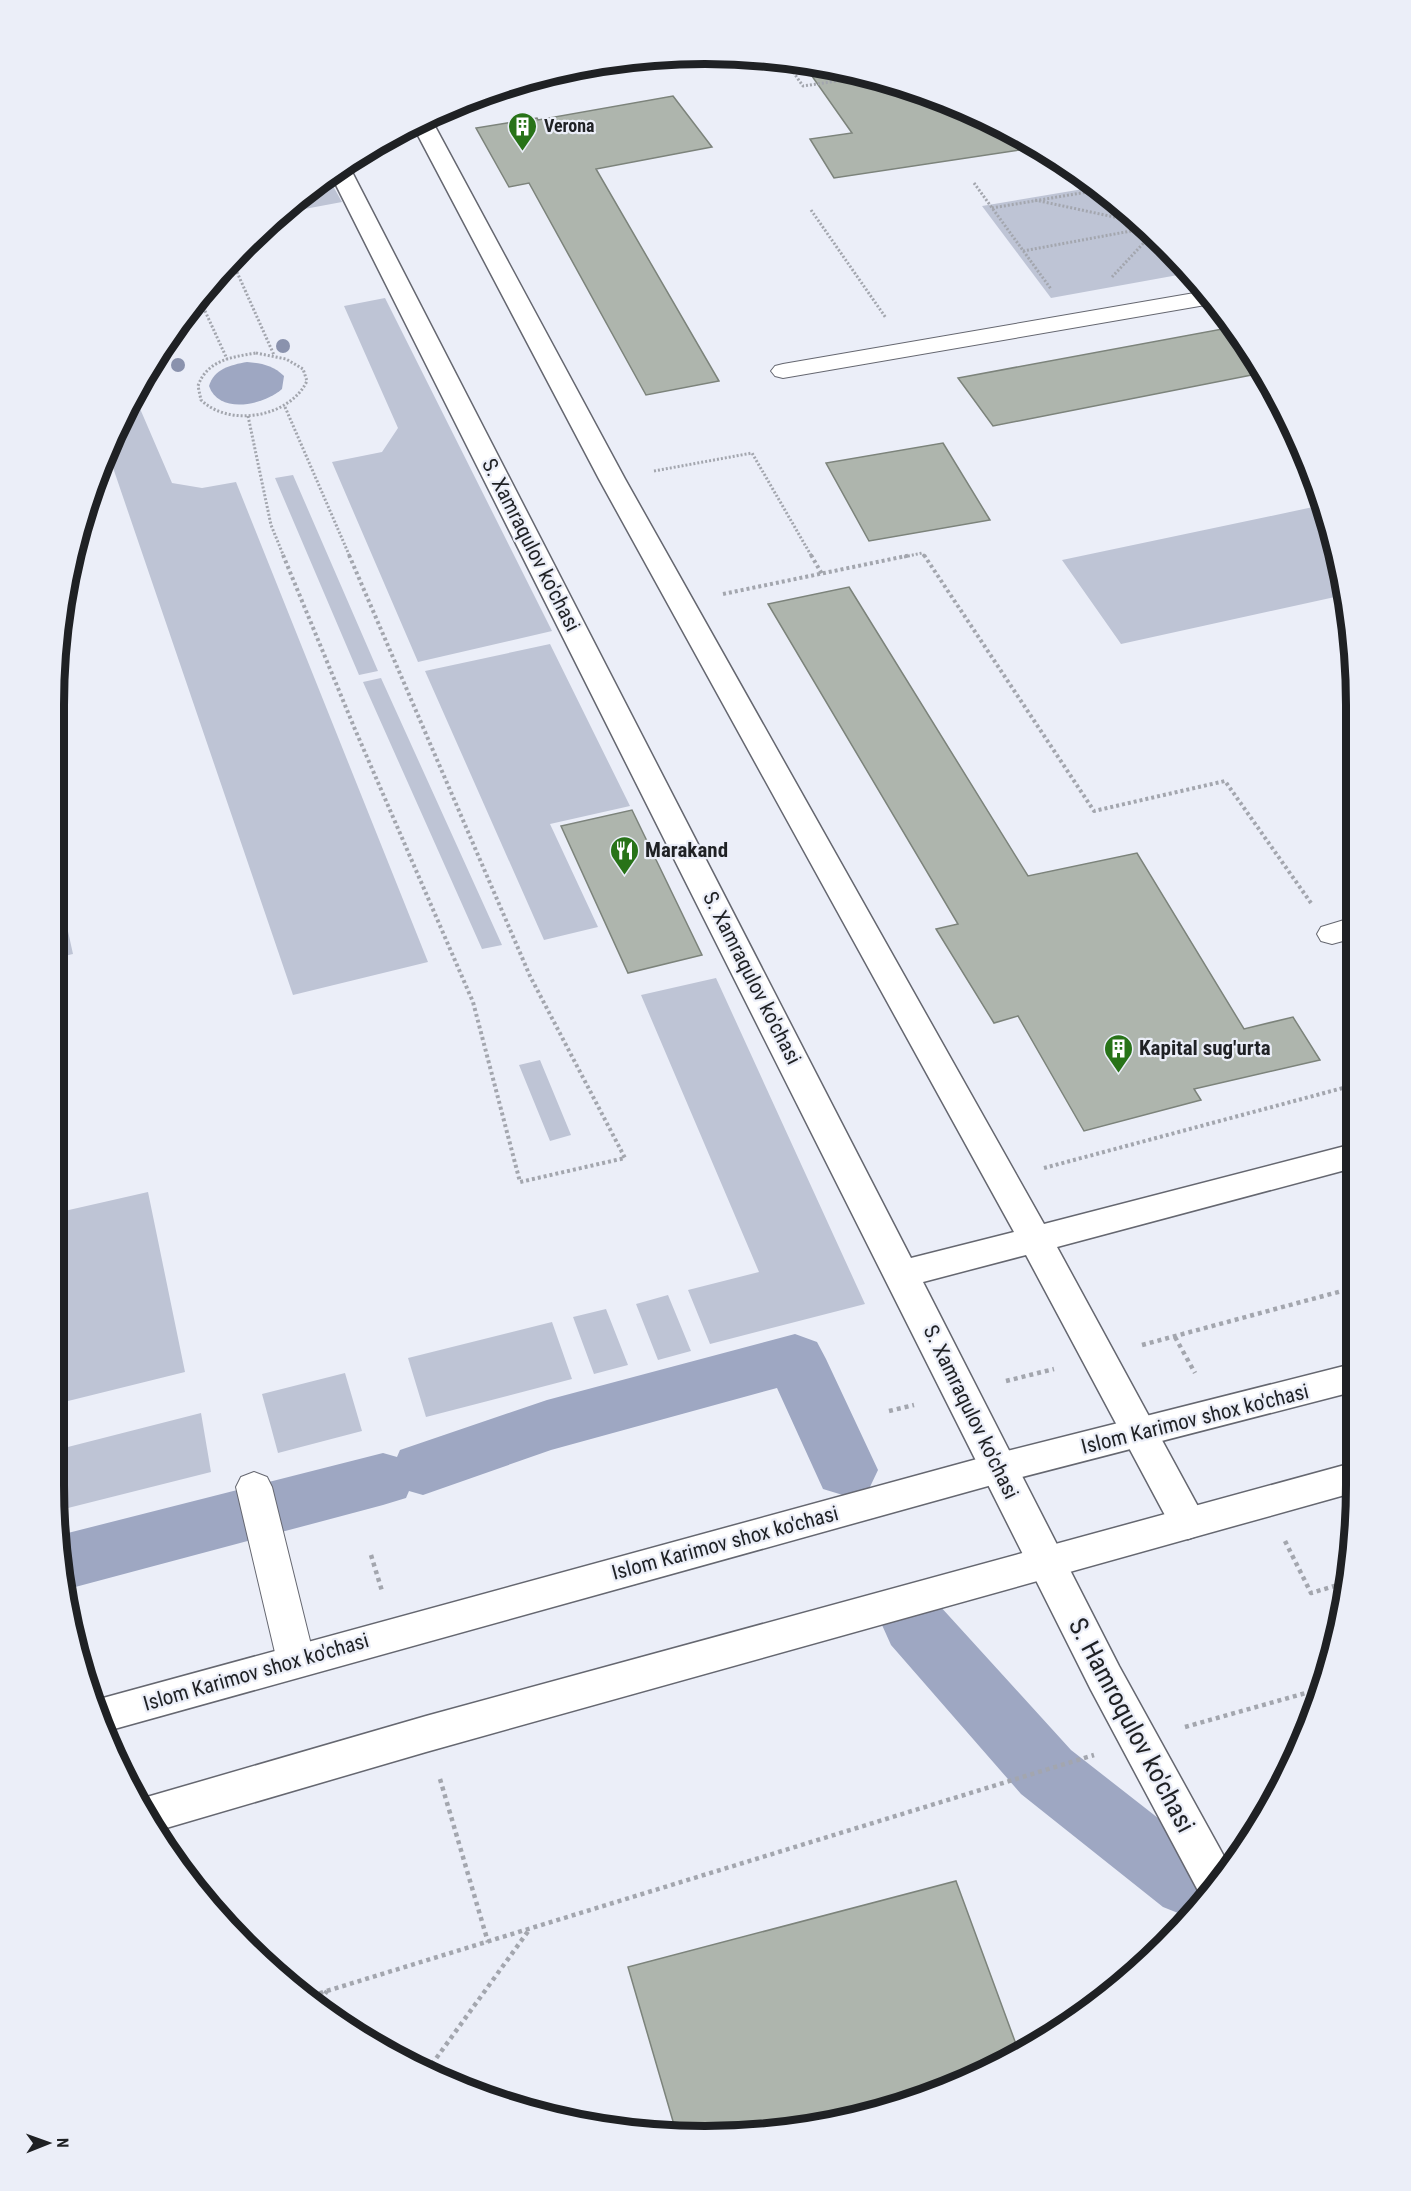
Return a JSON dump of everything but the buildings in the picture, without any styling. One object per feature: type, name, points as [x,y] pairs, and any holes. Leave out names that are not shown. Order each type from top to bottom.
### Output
[{"type":"street","points":[[426,129],[612,479],[1143,1433],[1188,1523]]},
{"type":"street","name":"S. Xamraqulov ko'chasi","points":[[344,177],[902,1274],[1046,1564]]},
{"type":"street","points":[[902,1274],[1346,1158]]},
{"type":"street","name":"Islom Karimov shox ko'chasi","points":[[107,1714],[999,1468],[1346,1380]]},
{"type":"street","points":[[155,1813],[426,1734],[1346,1480]]},
{"type":"street","name":"S. Hamroqulov ko'chasi","points":[[1046,1564],[1213,1877]]},
{"type":"lane","points":[[783,371],[1200,299]]},
{"type":"lane","points":[[254,1486],[296,1661]]},
{"type":"path","points":[[792,71],[803,86],[844,80]]},
{"type":"path","points":[[974,183],[1074,321]]},
{"type":"path","points":[[992,208],[1088,192]]},
{"type":"path","points":[[1035,200],[1122,219]]},
{"type":"path","points":[[811,210],[908,349]]},
{"type":"path","points":[[1023,251],[1135,230]]},
{"type":"path","points":[[1106,284],[1146,240]]},
{"type":"path","points":[[236,270],[274,355]]},
{"type":"path","points":[[203,307],[227,359]]},
{"type":"path","points":[[256,353],[274,355],[290,360],[308,377],[307,388],[299,399],[285,407],[248,416],[213,409],[201,401],[196,391],[198,380],[206,370],[227,359],[256,353]]},
{"type":"path","points":[[248,416],[271,525],[354,727],[473,1002],[520,1182],[625,1158],[530,976],[285,407]]},
{"type":"path","points":[[612,479],[752,453],[822,574]]},
{"type":"path","points":[[680,602],[922,554],[1094,812],[1225,781],[1343,931]]},
{"type":"path","points":[[1001,1179],[1346,1087]]},
{"type":"path","points":[[316,1995],[1046,1772],[1139,1740],[1312,1691]]},
{"type":"path","points":[[432,2065],[529,1930]]},
{"type":"path","points":[[322,1999],[328,1991]]},
{"type":"shaded area","points":[[332,185],[342,202],[300,210]]},
{"type":"shaded area","points":[[1084,189],[1128,224],[1180,275],[1051,298],[982,206]]},
{"type":"shaded area","points":[[385,298],[552,631],[418,662],[332,462],[382,452],[398,428],[344,306]]},
{"type":"shaded area","points":[[247,362],[267,365],[280,372],[284,376],[282,389],[254,403],[232,404],[214,395],[209,386],[211,380],[219,372],[229,366]]},
{"type":"shaded area","points":[[139,406],[172,483],[202,488],[236,482],[428,962],[293,995],[112,464]]},
{"type":"shaded area","points":[[293,475],[378,671],[359,675],[275,478]]},
{"type":"shaded area","points":[[1314,507],[1325,540],[1337,597],[1121,644],[1062,560]]},
{"type":"shaded area","points":[[550,644],[630,806],[550,824],[598,927],[544,940],[425,671]]},
{"type":"shaded area","points":[[381,678],[502,945],[482,949],[363,682]]},
{"type":"shaded area","points":[[64,913],[73,954],[64,956]]},
{"type":"shaded area","points":[[716,978],[865,1304],[710,1344],[688,1290],[759,1272],[641,995]]},
{"type":"shaded area","points":[[540,1060],[571,1135],[550,1141],[519,1065]]},
{"type":"shaded area","points":[[148,1192],[185,1372],[64,1402],[64,1211]]},
{"type":"shaded area","points":[[668,1295],[691,1351],[658,1360],[636,1304]]},
{"type":"shaded area","points":[[606,1309],[628,1365],[594,1374],[573,1317]]},
{"type":"shaded area","points":[[552,1322],[572,1379],[426,1417],[408,1358]]},
{"type":"shaded area","points":[[345,1373],[362,1431],[278,1453],[262,1394]]},
{"type":"shaded area","points":[[201,1413],[211,1472],[65,1509],[64,1448]]},
{"type":"waterway","points":[[423,1469],[547,1426],[795,1359],[846,1470]]},
{"type":"waterway","points":[[69,1561],[383,1479]]},
{"type":"waterway","points":[[915,1625],[1046,1772],[1188,1884]]},
{"type":"place","name":"Verona","points":[[523,152]]},
{"type":"place","name":"Marakand","points":[[624,876]]},
{"type":"place","name":"Kapital sug'urta","points":[[1118,1074]]}]
